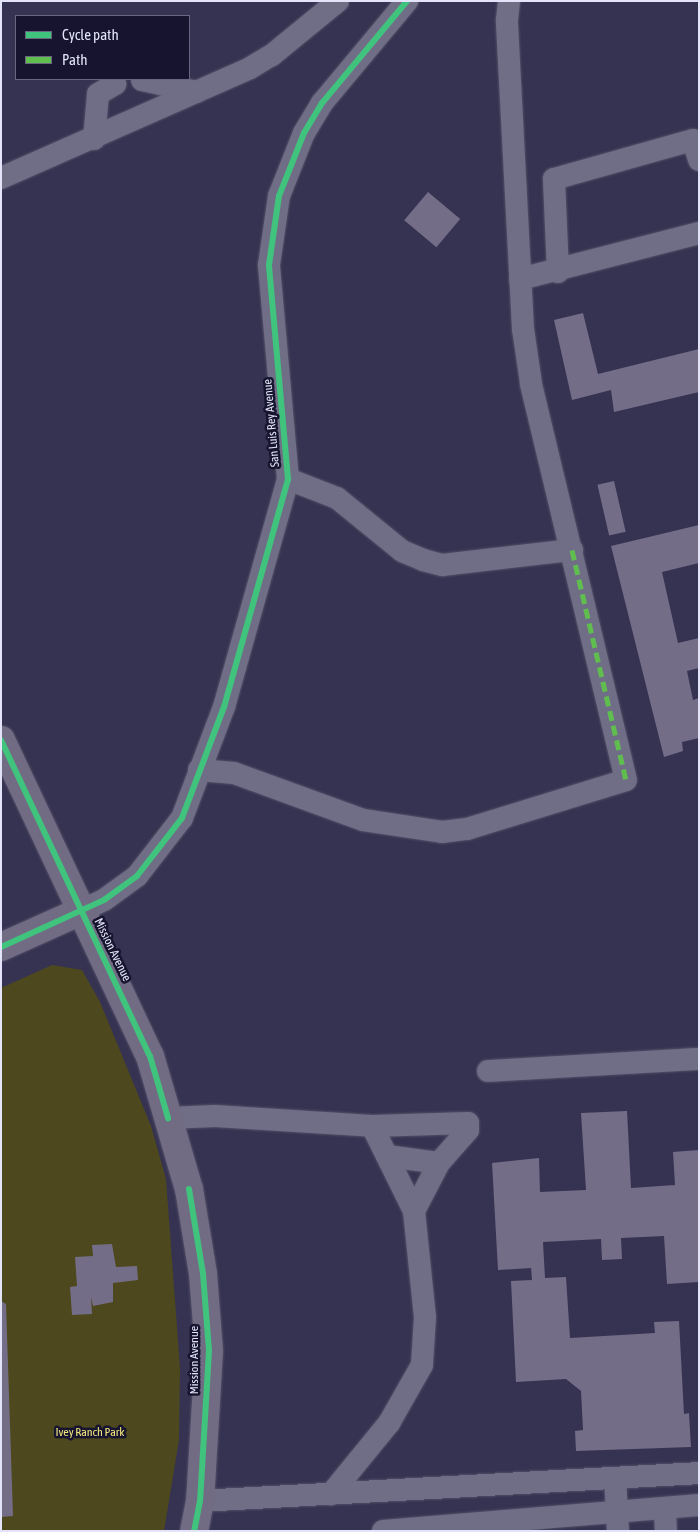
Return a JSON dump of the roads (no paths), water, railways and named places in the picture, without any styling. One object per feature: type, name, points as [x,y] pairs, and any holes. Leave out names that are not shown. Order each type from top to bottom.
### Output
[{"type":"main road","name":"Mission Avenue","points":[[1,740],[150,1056],[189,1189],[203,1274],[209,1351],[200,1501],[194,1531]]},
{"type":"main road","points":[[1,947],[81,911]]},
{"type":"street","points":[[1,178],[94,139],[272,55],[338,1]]},
{"type":"street","name":"San Luis Rey Avenue","points":[[81,911],[104,900],[137,876],[182,818],[224,707],[288,478],[269,265],[279,196],[304,133],[322,103],[407,1]]},
{"type":"street","points":[[199,770],[234,773],[363,820],[442,832],[467,829],[626,780],[531,383],[520,279],[507,20],[509,1]]},
{"type":"street","points":[[142,80],[197,92]]},
{"type":"street","points":[[94,139],[98,94],[115,84]]},
{"type":"street","points":[[558,272],[554,178],[693,140],[699,160]]},
{"type":"street","points":[[520,279],[558,272],[699,233]]},
{"type":"street","points":[[288,478],[337,498],[402,551],[423,560],[442,565],[572,550]]},
{"type":"street","points":[[488,1071],[699,1059]]},
{"type":"street","points":[[168,1118],[262,1119],[372,1126],[468,1123],[468,1130],[439,1163],[414,1211]]},
{"type":"street","points":[[331,1494],[389,1423],[422,1365],[425,1317],[414,1211],[372,1126]]},
{"type":"street","points":[[387,1156],[439,1163]]},
{"type":"street","points":[[200,1501],[699,1473]]},
{"type":"street","points":[[615,1478],[617,1521]]},
{"type":"street","points":[[383,1531],[617,1521],[664,1508],[699,1505]]},
{"type":"street","points":[[664,1508],[666,1531]]},
{"type":"park label","name":"Ivey Ranch Park","points":[[90,1433]]}]
